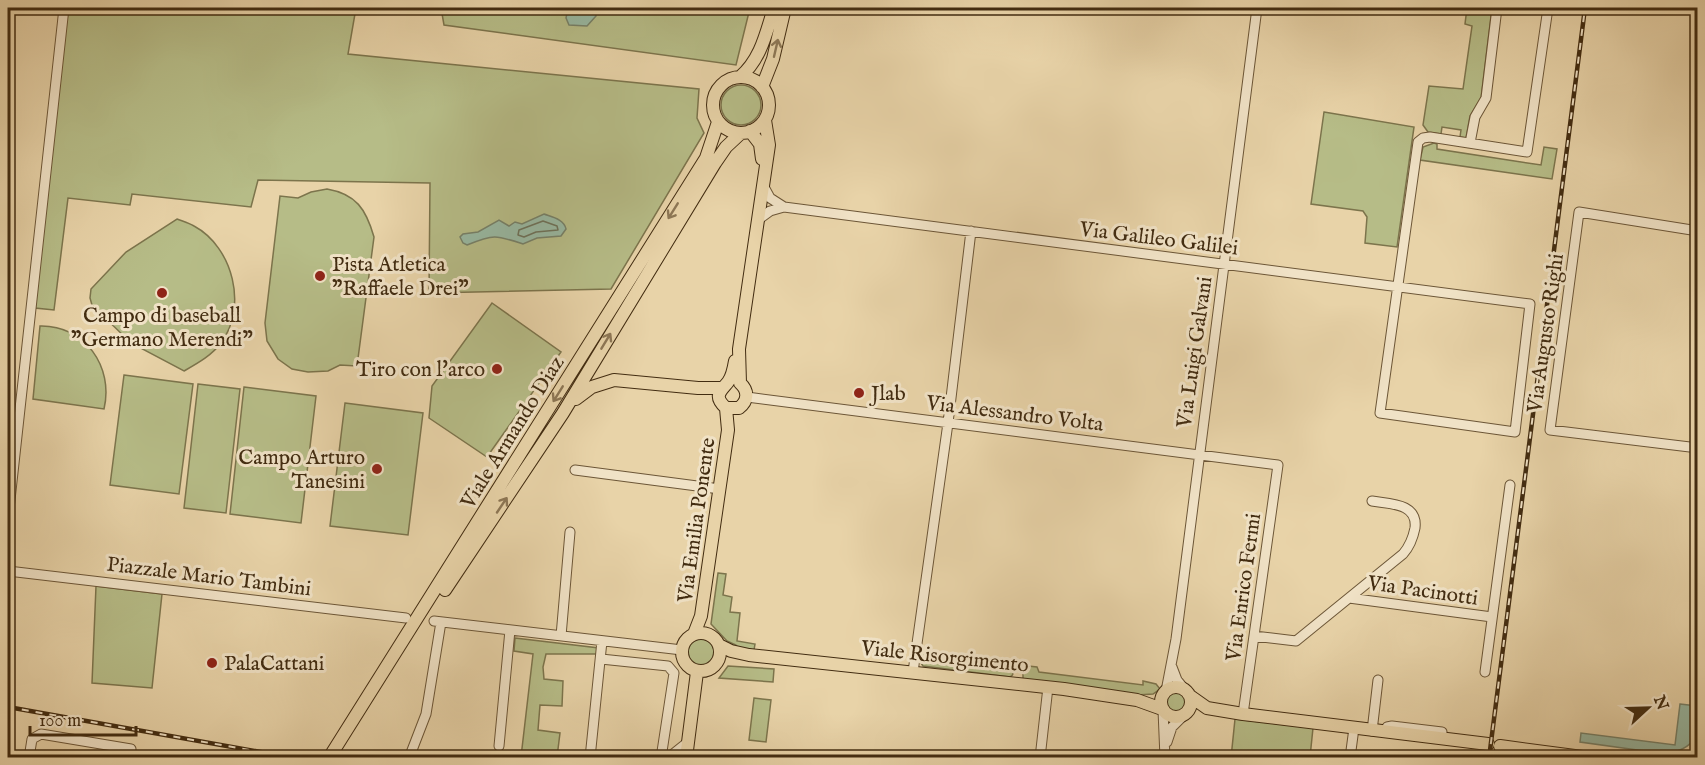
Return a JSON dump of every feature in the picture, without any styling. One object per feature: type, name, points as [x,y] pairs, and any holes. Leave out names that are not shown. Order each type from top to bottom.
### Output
[{"type":"main road","points":[[740,77],[756,81],[762,87],[769,108],[765,120],[758,127],[746,132],[732,132],[718,122],[712,104],[714,95],[724,82],[740,77],[750,68],[758,54],[774,8]]},
{"type":"main road","points":[[762,87],[773,59],[786,8]]},
{"type":"main road","name":"Via Emilia Ponente","points":[[694,634],[701,616],[728,430],[728,394],[739,349],[764,187],[769,145],[765,120]]},
{"type":"main road","name":"Viale Armando Diaz","points":[[339,758],[706,158],[718,122]]},
{"type":"main road","name":"Viale Armando Diaz","points":[[329,758],[454,569],[563,413],[715,163],[726,147],[746,132]]},
{"type":"main road","name":"Via Emilia Ponente","points":[[746,132],[760,144],[762,153],[753,221],[758,223]]},
{"type":"main road","points":[[563,413],[583,393],[600,383],[619,379],[698,388],[728,394],[745,388],[747,397]]},
{"type":"main road","name":"Via Emilia Ponente","points":[[701,616],[707,634]]},
{"type":"main road","points":[[694,634],[707,634],[712,636],[719,645],[718,661],[710,670],[697,672],[684,662],[682,650],[686,641],[694,634]]},
{"type":"main road","name":"Viale Risorgimento","points":[[719,645],[731,651],[749,655]]},
{"type":"main road","name":"Viale Risorgimento","points":[[718,661],[735,655],[749,655],[913,672],[1048,687],[1137,700],[1163,710]]},
{"type":"main road","points":[[686,758],[697,672]]},
{"type":"main road","points":[[1207,708],[1177,687],[1165,692],[1161,700],[1163,710],[1172,717],[1207,708],[1590,758]]},
{"type":"main road","name":"Viale Risorgimento","points":[[1137,700],[1165,692]]},
{"type":"main road","points":[[1185,714],[1191,705],[1188,693]]},
{"type":"street","points":[[8,518],[64,8]]},
{"type":"street","name":"Via Luigi Galvani","points":[[1165,692],[1172,666],[1257,8]]},
{"type":"street","points":[[1470,144],[1475,117],[1486,98],[1497,8]]},
{"type":"street","points":[[1397,287],[1418,142],[1426,137],[1527,152],[1548,8]]},
{"type":"street","points":[[764,187],[770,198],[784,207]]},
{"type":"street","points":[[758,223],[770,211],[784,207]]},
{"type":"street","name":"Via Galileo Galilei","points":[[784,207],[1530,304],[1515,432],[1380,413],[1397,287]]},
{"type":"street","name":"Via Augusto Righi","points":[[1698,231],[1579,212],[1550,430],[1698,448]]},
{"type":"street","points":[[913,672],[948,423],[971,231]]},
{"type":"street","name":"Via Alessandro Volta","points":[[747,397],[1278,465]]},
{"type":"street","name":"Via Enrico Fermi","points":[[1243,714],[1278,465]]},
{"type":"street","points":[[575,470],[720,489]]},
{"type":"street","name":"Via Pacinotti","points":[[1485,672],[1510,485]]},
{"type":"street","points":[[1254,636],[1296,641],[1403,554],[1414,535],[1415,518],[1411,511],[1404,507],[1372,501]]},
{"type":"street","points":[[561,636],[570,532]]},
{"type":"street","name":"Piazzale Mario Tambini","points":[[8,571],[406,618]]},
{"type":"street","name":"Via Pacinotti","points":[[1349,598],[1492,617]]},
{"type":"street","points":[[409,758],[426,714],[437,621],[682,650]]},
{"type":"street","points":[[499,746],[510,630]]},
{"type":"street","points":[[590,758],[602,641]]},
{"type":"street","points":[[601,658],[668,666],[674,673],[661,758]]},
{"type":"street","points":[[1172,666],[1178,680],[1188,693]]},
{"type":"street","points":[[1378,680],[1378,732],[1392,726],[1442,732]]},
{"type":"street","points":[[1040,758],[1048,687]]},
{"type":"street","points":[[1163,710],[1164,758]]},
{"type":"street","points":[[1165,747],[1172,728],[1185,714]]},
{"type":"street","points":[[1350,758],[1354,728]]},
{"type":"street","points":[[29,758],[32,739],[41,734],[131,750]]},
{"type":"street","points":[[668,758],[688,742]]},
{"type":"street","points":[[8,756],[19,758]]},
{"type":"shaded area","points":[[68,8],[356,8],[348,54],[699,89],[697,118],[704,133],[611,289],[429,293],[430,183],[258,180],[251,207],[132,194],[130,205],[68,198],[54,310],[35,308]]},
{"type":"shaded area","points":[[441,8],[750,8],[736,65],[444,25]]},
{"type":"shaded area","points":[[1467,8],[1492,8],[1481,98],[1470,116],[1466,138],[1460,137],[1461,130],[1442,127],[1441,134],[1428,132],[1423,125],[1429,86],[1463,89],[1472,26],[1465,24]]},
{"type":"shaded area","points":[[741,85],[749,86],[755,91],[760,97],[760,113],[755,119],[749,124],[741,125],[733,124],[727,119],[722,113],[721,105],[722,97],[727,91],[733,86]]},
{"type":"shaded area","points":[[1324,112],[1414,127],[1397,247],[1365,243],[1367,217],[1363,211],[1311,204]]},
{"type":"shaded area","points":[[1437,144],[1437,149],[1541,165],[1544,147],[1557,149],[1552,179],[1420,160],[1423,147]]},
{"type":"shaded area","name":"Pista Atletica \"Raffaele Drei\"","points":[[327,189],[337,191],[358,204],[367,218],[374,237],[357,366],[340,365],[328,371],[308,372],[292,369],[278,359],[267,341],[265,323],[280,196],[298,198],[311,192]]},
{"type":"shaded area","name":"Campo di baseball \"Germano Merendi\"","points":[[177,219],[194,226],[218,248],[227,263],[235,296],[234,312],[221,343],[209,355],[184,371],[131,343],[92,305],[90,298],[91,289],[126,252]]},
{"type":"shaded area","name":"Tiro con l'arco","points":[[492,303],[561,352],[487,457],[429,418],[432,386]]},
{"type":"shaded area","points":[[40,326],[70,333],[93,351],[105,378],[104,409],[33,399]]},
{"type":"shaded area","points":[[124,375],[193,384],[179,494],[110,485]]},
{"type":"shaded area","points":[[198,384],[240,389],[226,513],[184,508]]},
{"type":"shaded area","points":[[244,387],[316,396],[301,523],[230,514]]},
{"type":"shaded area","name":"Campo Arturo Tanesini","points":[[345,403],[423,413],[408,535],[330,526]]},
{"type":"shaded area","points":[[718,573],[726,574],[723,595],[732,597],[730,612],[740,613],[737,641],[755,644],[754,650],[738,648],[727,641],[711,624]]},
{"type":"shaded area","points":[[96,586],[162,594],[152,688],[92,683]]},
{"type":"shaded area","points":[[515,638],[599,648],[599,654],[546,654],[543,667],[544,679],[563,681],[562,706],[540,705],[538,730],[560,733],[557,757],[521,757],[533,654],[514,651]]},
{"type":"shaded area","points":[[701,638],[711,642],[715,652],[711,662],[701,666],[691,662],[687,652],[691,642]]},
{"type":"shaded area","points":[[925,652],[928,658],[1003,667],[1002,662],[1009,663],[1013,674],[1010,677],[923,666],[921,654]]},
{"type":"shaded area","points":[[728,666],[774,669],[773,682],[719,678]]},
{"type":"shaded area","points":[[1028,666],[1037,667],[1039,672],[1143,685],[1143,681],[1156,684],[1160,689],[1153,694],[1137,695],[1023,679],[1023,671]]},
{"type":"shaded area","points":[[1176,691],[1184,694],[1187,702],[1184,710],[1176,713],[1168,710],[1165,702],[1168,694]]},
{"type":"shaded area","points":[[754,698],[771,700],[766,742],[749,740]]},
{"type":"shaded area","points":[[1235,719],[1313,728],[1310,757],[1231,758]]},
{"type":"water","points":[[568,8],[595,8],[596,16],[587,26],[569,25],[566,18]]},
{"type":"water","points":[[544,214],[563,223],[566,229],[561,236],[537,238],[523,244],[501,237],[489,237],[467,245],[460,237],[463,234],[478,232],[499,220],[509,226],[515,222],[522,224]]},
{"type":"water","points":[[1680,704],[1697,706],[1697,736],[1681,750],[1659,753],[1580,742],[1581,733],[1675,745]]},
{"type":"railway","points":[[1489,758],[1585,8]]},
{"type":"railway","points":[[8,707],[294,758]]},
{"type":"place","name":"Pista Atletica \"Raffaele Drei\"","points":[[320,276]]},
{"type":"place","name":"Campo di baseball \"Germano Merendi\"","points":[[162,293]]},
{"type":"place","name":"Tiro con l'arco","points":[[497,369]]},
{"type":"place","name":"Jlab","points":[[859,393]]},
{"type":"place","name":"Campo Arturo Tanesini","points":[[377,469]]},
{"type":"place","name":"PalaCattani","points":[[212,663]]}]
